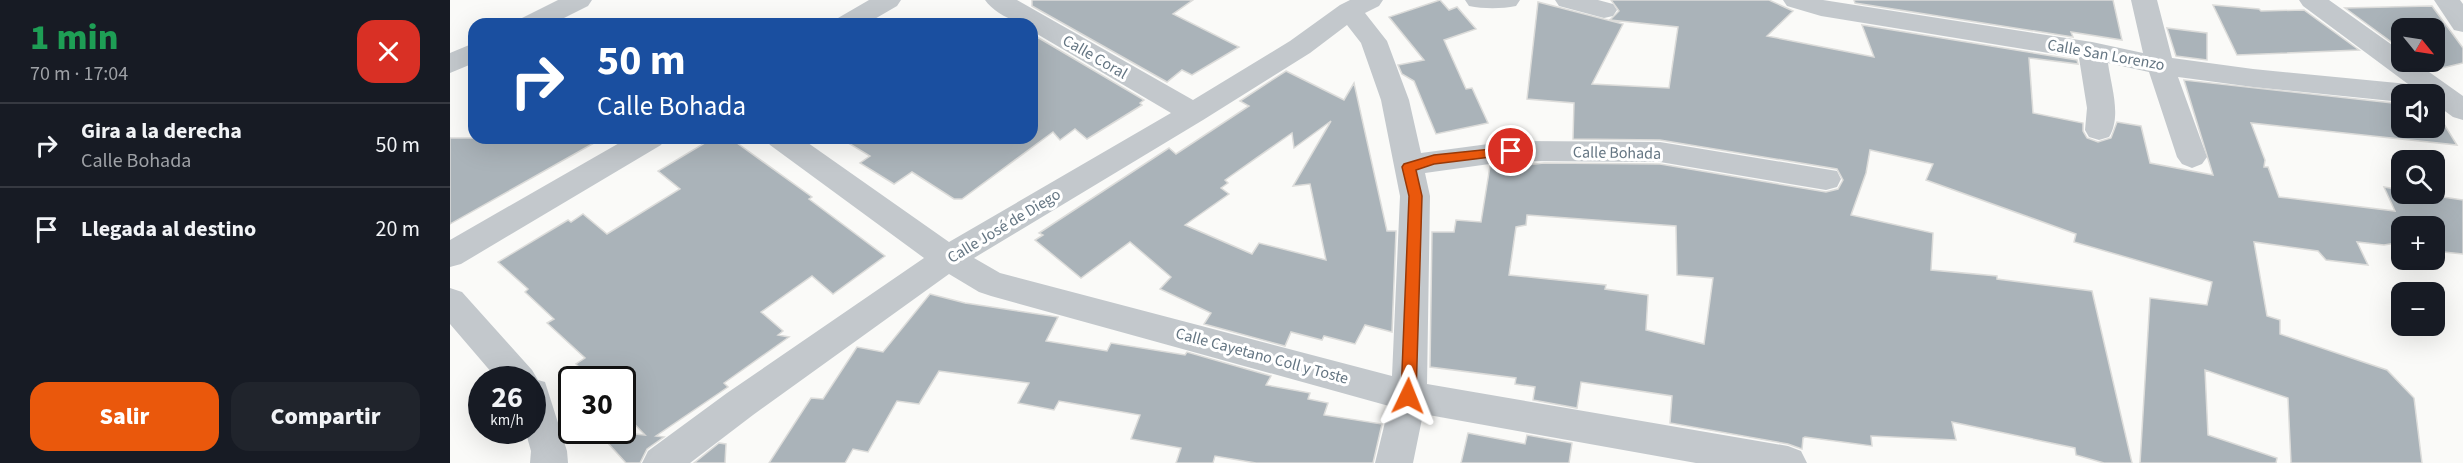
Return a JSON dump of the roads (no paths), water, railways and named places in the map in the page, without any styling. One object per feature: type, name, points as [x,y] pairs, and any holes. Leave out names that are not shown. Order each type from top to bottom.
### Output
[{"type":"street","points":[[543,18],[579,0]]},
{"type":"street","points":[[857,18],[888,0]]},
{"type":"street","name":"Calle Coral","points":[[998,0],[1029,18]]},
{"type":"street","points":[[1478,0],[1507,0]]},
{"type":"street","points":[[1568,0],[1604,10]]},
{"type":"street","name":"Calle San Lorenzo","points":[[1796,0],[1821,8],[2092,51],[2160,65],[2253,78],[2391,91]]},
{"type":"street","points":[[1921,0],[1933,27]]},
{"type":"street","points":[[2144,0],[2160,65],[2192,157]]},
{"type":"street","points":[[2312,0],[2452,101]]},
{"type":"street","points":[[2447,0],[2463,24]]},
{"type":"street","points":[[1355,4],[1374,41],[1395,100],[1415,196],[1408,396],[1394,463]]},
{"type":"street","name":"Calle José de Diego","points":[[661,463],[740,404],[948,258],[1300,47],[1355,4]]},
{"type":"street","name":"Calle Coral","points":[[1038,23],[1193,113]]},
{"type":"street","points":[[2092,51],[2101,108],[2100,130]]},
{"type":"street","points":[[450,64],[468,55]]},
{"type":"street","points":[[450,255],[641,144]]},
{"type":"street","name":"Calle Cayetano Coll y Toste","points":[[788,144],[948,258],[991,283],[1408,396],[1788,463]]},
{"type":"street","name":"Calle Bohada","points":[[1408,167],[1434,160],[1511,151],[1660,152],[1826,179]]},
{"type":"street","points":[[450,301],[508,366]]},
{"type":"street","points":[[546,442],[549,463]]}]
